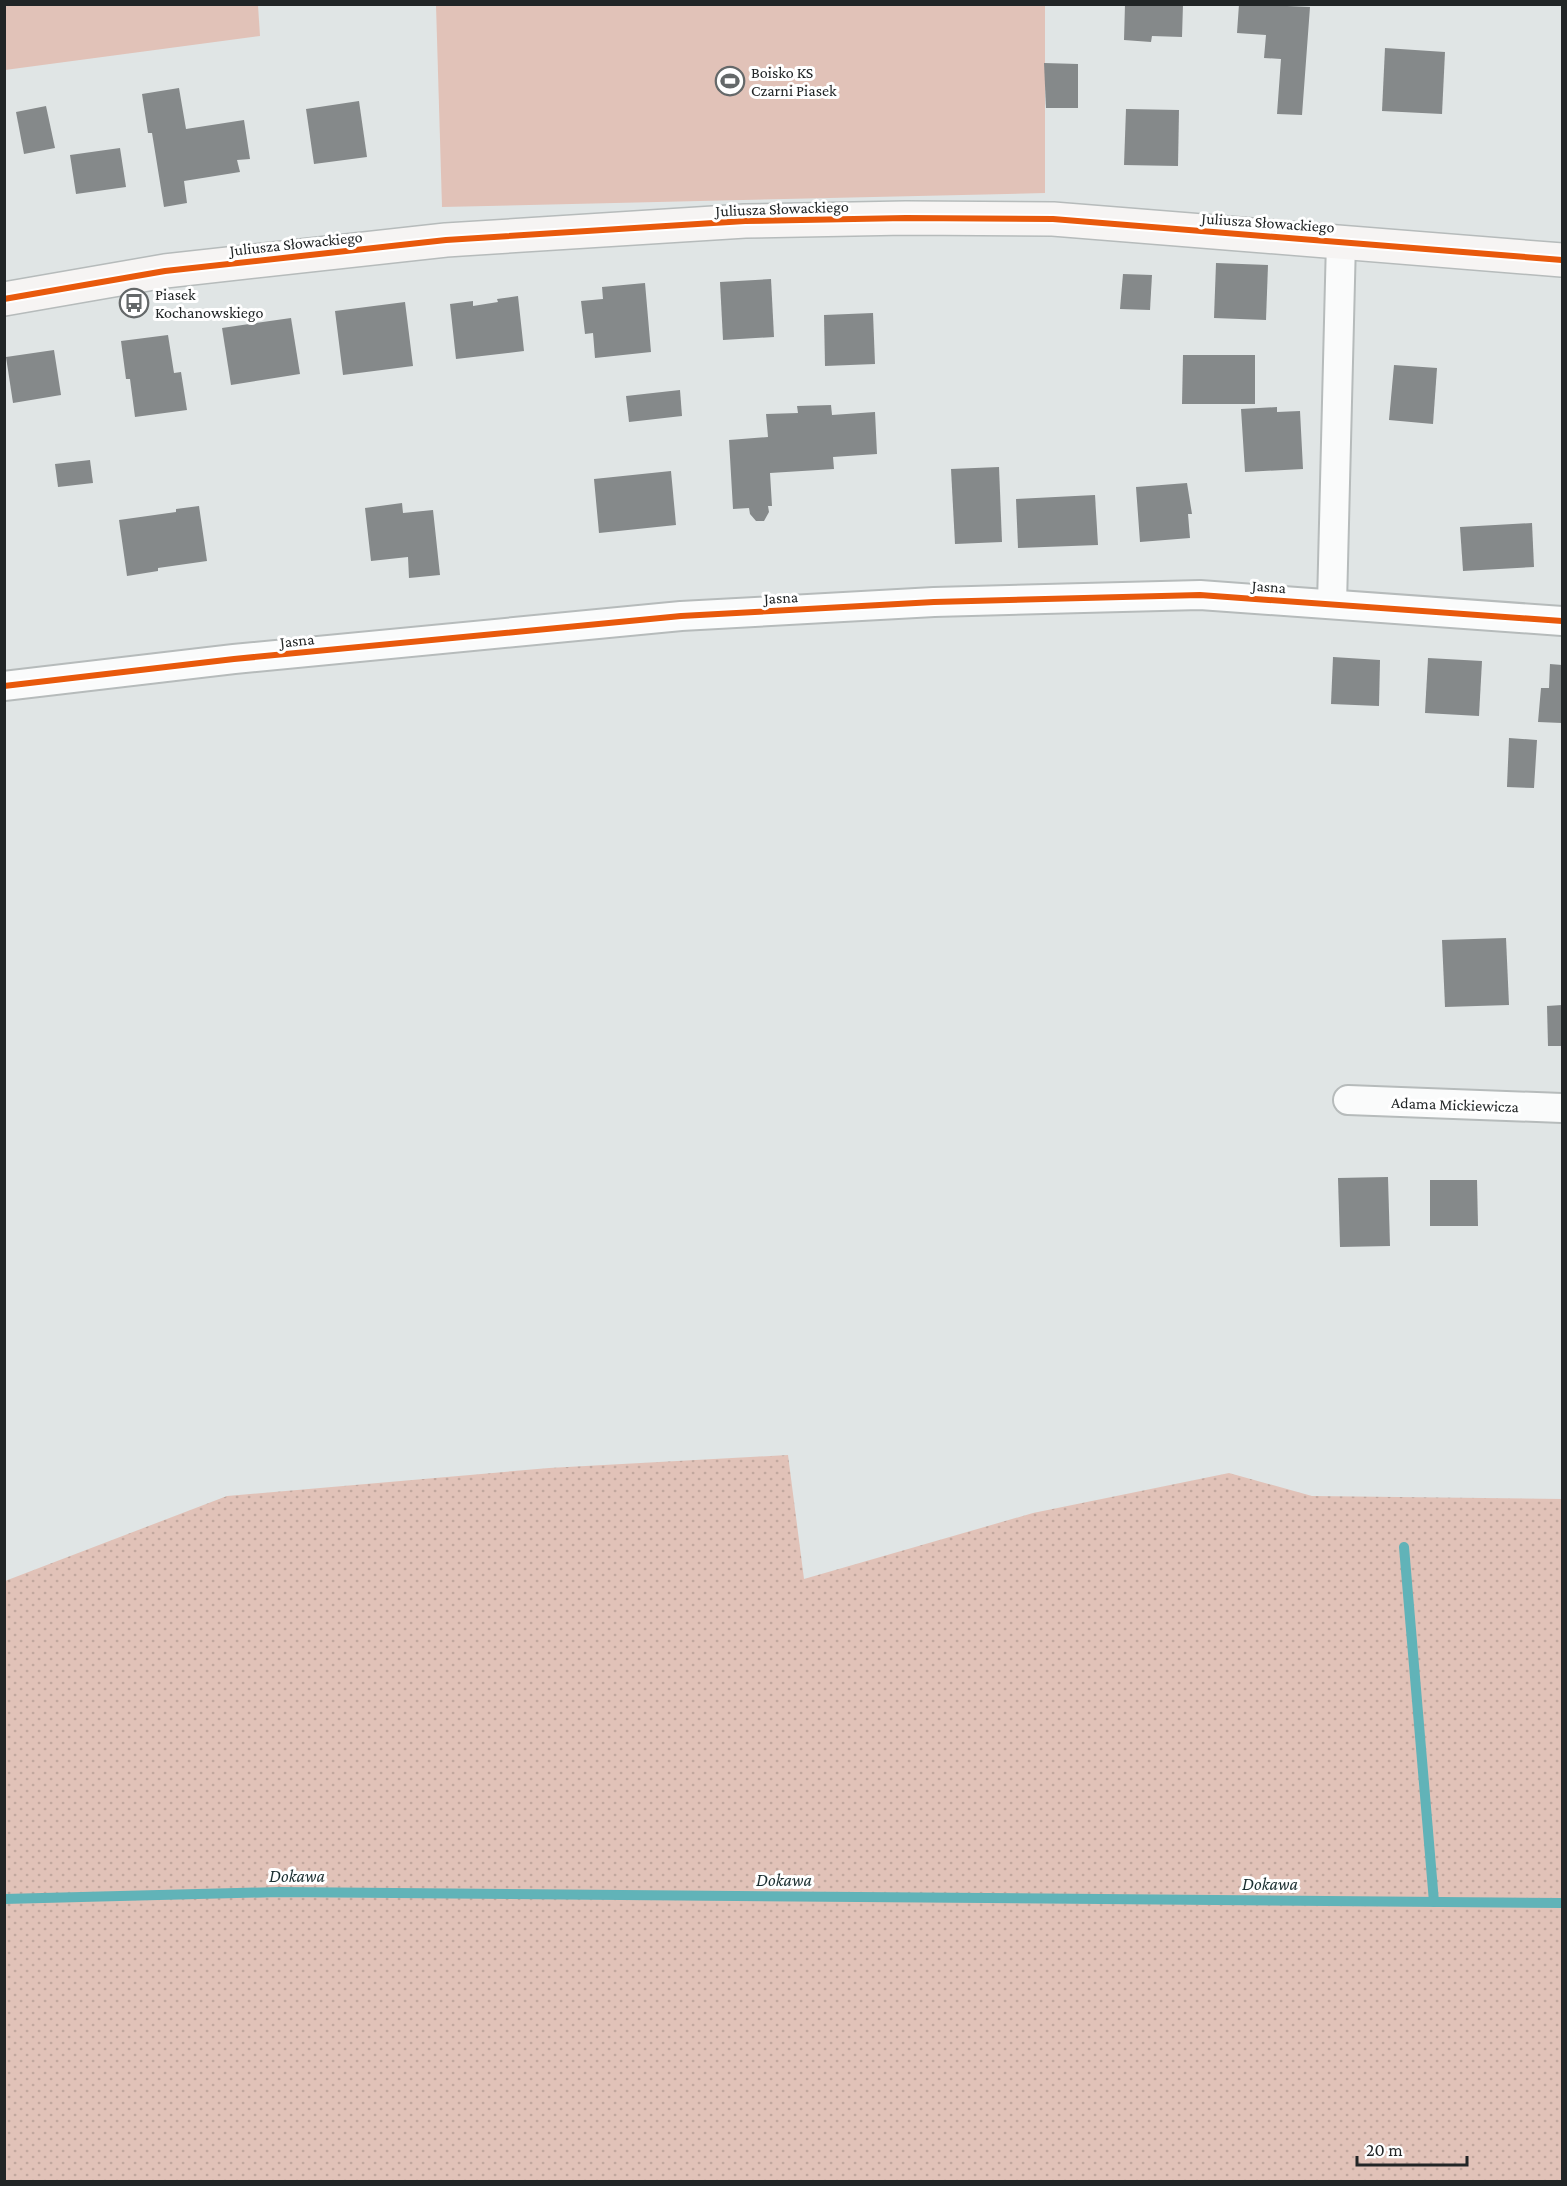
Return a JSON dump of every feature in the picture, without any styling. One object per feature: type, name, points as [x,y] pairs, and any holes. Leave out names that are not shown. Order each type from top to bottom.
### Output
[{"type":"street","name":"Juliusza Słowackiego","points":[[4,299],[165,271],[446,240],[745,221],[906,218],[1053,219],[1563,260]]},
{"type":"street","points":[[1332,604],[1341,241]]},
{"type":"street","name":"Jasna","points":[[4,686],[234,660],[681,616],[934,602],[1200,595],[1563,621]]},
{"type":"street","name":"Adama Mickiewicza","points":[[1348,1100],[1563,1108]]},
{"type":"shaded area","points":[[4,5],[258,5],[260,36],[5,70]]},
{"type":"shaded area","name":"Boisko KS Czarni Piasek","points":[[436,5],[1045,5],[1045,193],[442,207]]},
{"type":"shaded area","points":[[788,1455],[804,1579],[1033,1513],[1229,1473],[1312,1496],[1562,1499],[1562,2181],[5,2181],[5,1581],[227,1496],[549,1468]]},
{"type":"building","points":[[1125,4],[1183,4],[1182,37],[1152,36],[1151,42],[1124,40]]},
{"type":"building","points":[[1239,4],[1310,7],[1302,115],[1277,114],[1281,59],[1264,58],[1266,35],[1237,33]]},
{"type":"building","points":[[1385,48],[1445,52],[1442,114],[1382,111]]},
{"type":"building","points":[[1044,63],[1078,64],[1078,108],[1046,108]]},
{"type":"building","points":[[179,88],[186,129],[244,120],[250,159],[237,160],[240,172],[184,181],[187,203],[164,207],[152,133],[148,133],[142,94]]},
{"type":"building","points":[[359,101],[367,157],[314,164],[306,109]]},
{"type":"building","points":[[46,106],[55,148],[24,154],[16,112]]},
{"type":"building","points":[[1126,109],[1179,110],[1178,166],[1124,165]]},
{"type":"building","points":[[120,148],[126,187],[76,194],[70,155]]},
{"type":"building","points":[[1216,263],[1268,265],[1266,320],[1214,318]]},
{"type":"building","points":[[1123,274],[1152,275],[1150,310],[1120,309]]},
{"type":"building","points":[[771,279],[774,337],[723,340],[720,282]]},
{"type":"building","points":[[645,283],[651,352],[595,358],[593,333],[585,334],[581,301],[603,299],[602,287]]},
{"type":"building","points":[[518,296],[524,351],[456,359],[450,304],[473,301],[473,306]]},
{"type":"building","points":[[405,302],[413,366],[343,375],[335,311]]},
{"type":"building","points":[[873,313],[875,364],[825,366],[824,315]]},
{"type":"building","points":[[291,318],[300,374],[231,385],[222,328]]},
{"type":"building","points":[[168,335],[174,373],[181,372],[187,410],[135,417],[130,379],[126,379],[121,341]]},
{"type":"building","points":[[54,350],[61,395],[13,403],[6,357]]},
{"type":"building","points":[[1183,355],[1255,355],[1255,404],[1182,404]]},
{"type":"building","points":[[1394,365],[1437,368],[1433,424],[1389,420]]},
{"type":"building","points":[[680,390],[682,416],[629,422],[626,396]]},
{"type":"building","points":[[831,405],[832,415],[875,412],[877,454],[833,457],[834,469],[770,473],[772,506],[768,506],[769,512],[764,521],[756,521],[750,514],[749,508],[733,509],[729,440],[768,437],[766,414],[798,413],[797,406]]},
{"type":"building","points":[[1277,407],[1277,412],[1300,411],[1303,469],[1245,472],[1241,409]]},
{"type":"building","points":[[90,460],[93,483],[58,487],[55,464]]},
{"type":"building","points":[[999,467],[1002,542],[955,544],[951,469]]},
{"type":"building","points":[[671,471],[676,525],[599,533],[594,479]]},
{"type":"building","points":[[1187,483],[1192,514],[1188,514],[1190,538],[1140,542],[1136,487]]},
{"type":"building","points":[[1095,495],[1098,545],[1018,548],[1016,499]]},
{"type":"building","points":[[402,503],[403,513],[433,510],[440,575],[409,578],[408,557],[371,561],[365,508]]},
{"type":"building","points":[[199,506],[207,561],[158,568],[158,571],[127,576],[119,520],[176,512],[176,509]]},
{"type":"building","points":[[1532,523],[1534,567],[1463,571],[1460,527]]},
{"type":"building","points":[[1333,657],[1380,660],[1379,706],[1331,704]]},
{"type":"building","points":[[1428,658],[1482,661],[1479,716],[1425,713]]},
{"type":"building","points":[[1550,664],[1562,665],[1562,723],[1538,722],[1541,688],[1549,688]]},
{"type":"building","points":[[1509,738],[1537,740],[1534,788],[1507,787]]},
{"type":"building","points":[[1506,938],[1509,1005],[1445,1007],[1442,940]]},
{"type":"building","points":[[1562,1005],[1562,1046],[1548,1046],[1547,1006]]},
{"type":"building","points":[[1388,1177],[1390,1246],[1340,1247],[1338,1178]]},
{"type":"building","points":[[1430,1180],[1477,1180],[1478,1226],[1430,1226]]},
{"type":"waterway","points":[[1404,1547],[1434,1902]]},
{"type":"waterway","name":"Dokawa","points":[[4,1899],[279,1892],[1562,1903]]},
{"type":"cycle path","points":[[4,299],[165,271],[446,240],[745,221],[906,218],[1053,219],[1562,260]]},
{"type":"cycle path","points":[[4,686],[234,659],[681,616],[934,602],[1200,595],[1562,621]]},
{"type":"place","name":"Boisko KS Czarni Piasek","points":[[730,81]]},
{"type":"place","name":"Piasek Kochanowskiego","points":[[134,303]]}]
